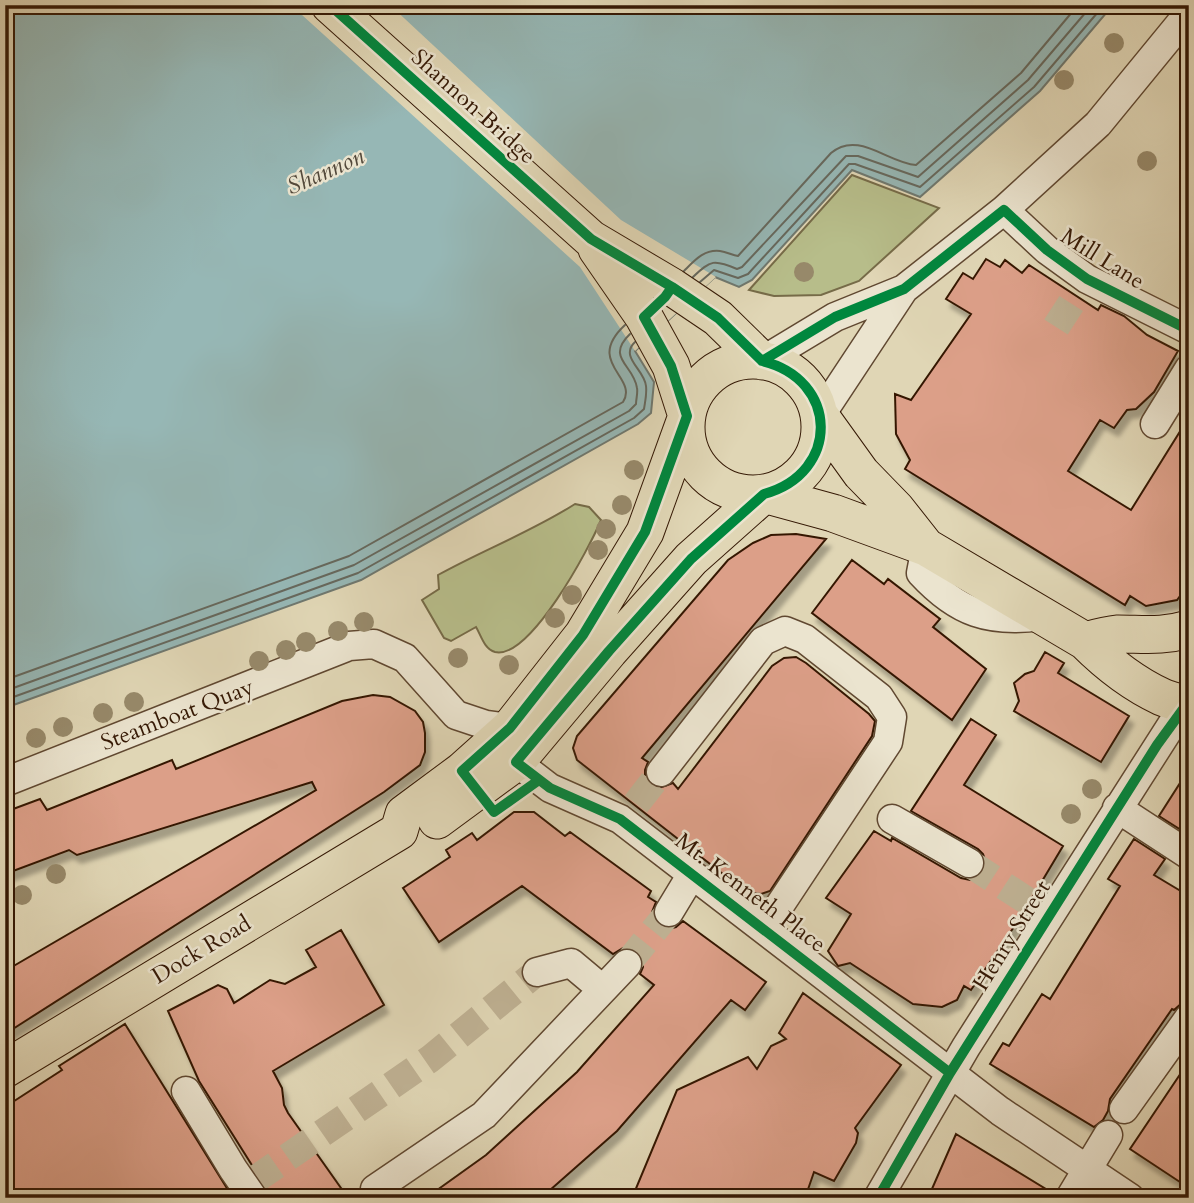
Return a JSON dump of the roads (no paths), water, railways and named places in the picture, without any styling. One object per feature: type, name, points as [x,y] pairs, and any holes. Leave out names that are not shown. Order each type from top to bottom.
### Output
[{"type":"main road","name":"Shannon Bridge","points":[[330,5],[591,239]]},
{"type":"main road","points":[[591,239],[718,318],[762,361]]},
{"type":"main road","points":[[591,239],[644,317],[671,366],[687,416],[687,440],[692,456],[705,474],[719,485],[735,492],[764,494],[833,513],[926,547],[1085,641],[1104,661],[1163,698],[1188,704]]},
{"type":"main road","points":[[513,745],[645,532],[694,396],[709,376],[738,362],[762,361],[777,364],[801,379],[820,416],[861,473],[896,509],[926,547]]},
{"type":"main road","points":[[513,745],[609,651],[691,559],[764,494],[777,490],[804,472],[818,447],[820,416]]},
{"type":"main road","points":[[1085,641],[1114,634],[1149,636],[1189,629]]},
{"type":"main road","name":"Dock Road","points":[[5,1069],[399,831],[404,814],[462,771],[513,745]]},
{"type":"street","points":[[762,361],[835,317],[904,289],[1004,209],[1098,124],[1189,13]]},
{"type":"street","name":"Mill Lane","points":[[1004,209],[1048,250],[1082,287],[1189,330]]},
{"type":"street","points":[[820,416],[904,289]]},
{"type":"street","points":[[1155,424],[1189,369]]},
{"type":"street","points":[[661,772],[763,641],[785,631],[805,639],[879,697],[892,717],[887,742],[805,862],[764,929]]},
{"type":"street","name":"Steamboat Quay","points":[[5,782],[349,646],[374,645],[405,658],[456,715],[486,725],[513,745]]},
{"type":"street","name":"Henry Street","points":[[878,1198],[950,1073],[1039,908],[1117,808],[1188,704]]},
{"type":"street","name":"Mt. Kenneth Place","points":[[513,745],[550,788],[628,812],[692,874],[950,1073],[1000,1111],[1130,1198]]},
{"type":"street","points":[[1117,808],[1189,855]]},
{"type":"street","points":[[892,819],[969,863]]},
{"type":"street","points":[[669,912],[692,874]]},
{"type":"street","points":[[537,972],[571,962],[602,989]]},
{"type":"street","points":[[382,1198],[375,1189],[484,1115],[627,964]]},
{"type":"street","points":[[1124,1109],[1189,1018]]},
{"type":"street","points":[[186,1091],[249,1186]]},
{"type":"street","points":[[1070,1198],[1108,1135]]},
{"type":"water","name":"Shannon","points":[[5,5],[1113,5],[1040,91],[920,197],[852,170],[752,280],[739,287],[715,277],[635,351],[654,382],[651,413],[638,424],[361,580],[5,708]]},
{"type":"tunnel","points":[[1056,327],[1076,296]]},
{"type":"tunnel","points":[[636,804],[661,772]]},
{"type":"tunnel","points":[[969,863],[1029,902]]},
{"type":"tunnel","points":[[627,964],[669,912]]},
{"type":"tunnel","points":[[253,1181],[430,1059],[537,972]]}]
